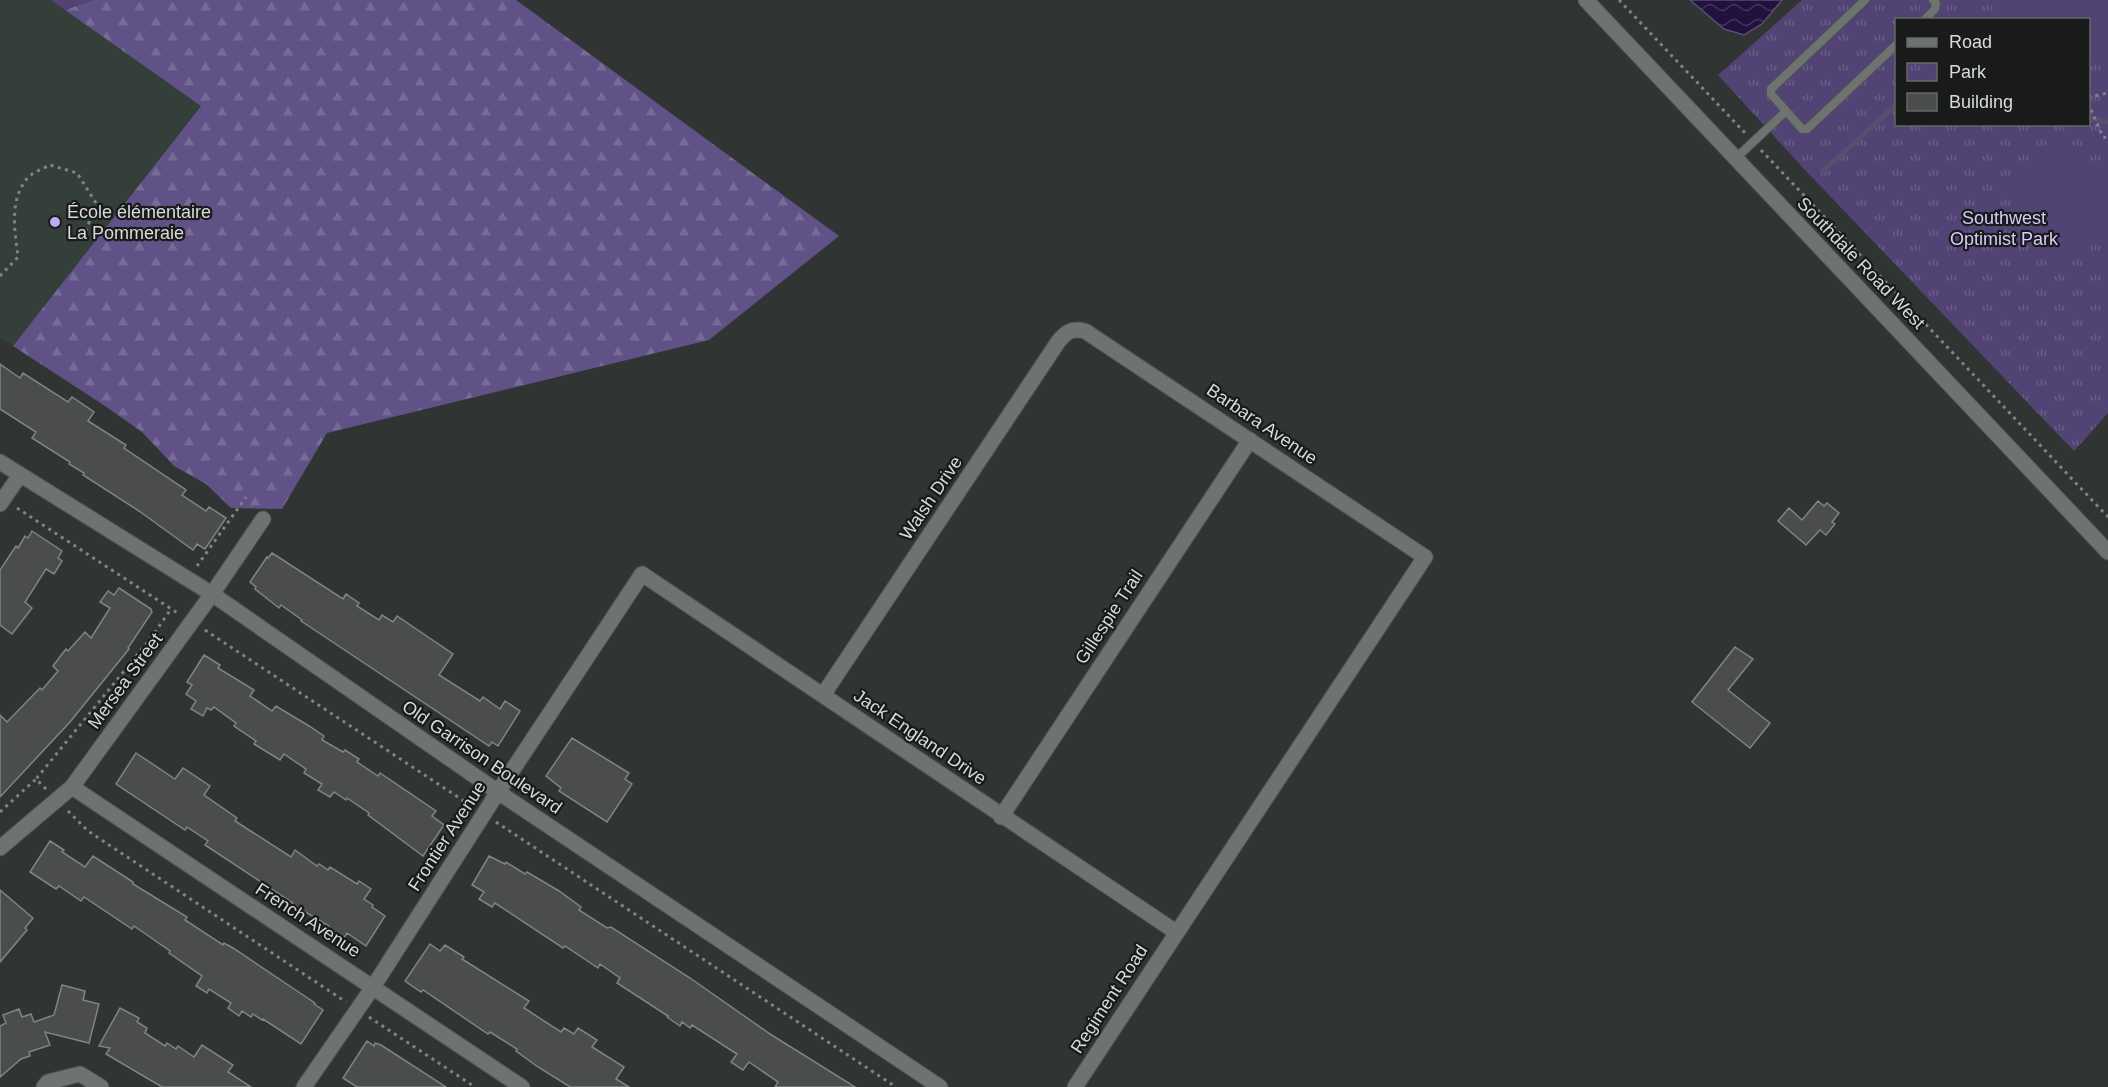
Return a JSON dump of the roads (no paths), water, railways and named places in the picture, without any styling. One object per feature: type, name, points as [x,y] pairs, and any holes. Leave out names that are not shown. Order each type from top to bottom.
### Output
[{"type":"street","name":"Southdale Road West","points":[[1586,0],[2108,552]]},
{"type":"street","name":"Barbara Avenue","points":[[1075,329],[1085,331],[1425,557]]},
{"type":"street","name":"Walsh Drive","points":[[823,695],[1058,342],[1065,333],[1075,329]]},
{"type":"street","name":"Gillespie Trail","points":[[1001,817],[1250,440]]},
{"type":"street","name":"Old Garrison Boulevard","points":[[0,462],[212,594],[498,792],[940,1087]]},
{"type":"street","points":[[5,503],[20,475]]},
{"type":"street","name":"Mersea Street","points":[[0,848],[72,787],[212,594],[263,519]]},
{"type":"street","name":"Regiment Road","points":[[1075,1087],[1425,557]]},
{"type":"street","name":"Jack England Drive","points":[[642,574],[1001,817],[1176,932]]},
{"type":"street","name":"Frontier Avenue","points":[[304,1087],[374,987],[498,792],[642,574]]},
{"type":"street","name":"French Avenue","points":[[72,787],[522,1087]]},
{"type":"street","points":[[44,1087],[48,1082],[80,1074],[101,1087]]},
{"type":"lane","points":[[1865,0],[1771,89],[1771,94],[1802,129],[1807,129],[1895,46]]},
{"type":"lane","points":[[1926,18],[1935,9],[1936,3],[1933,0]]},
{"type":"lane","points":[[1735,159],[1786,111]]},
{"type":"water","points":[[1690,0],[1782,0],[1762,24],[1744,35],[1724,29]]},
{"type":"waterway","points":[[1823,171],[1895,106]]},
{"type":"waterway","points":[[2090,119],[2108,122]]},
{"type":"place","name":"École élémentaire La Pommeraie","points":[[55,222]]},
{"type":"park label","name":"Southwest Optimist Park","points":[[2004,228]]}]
